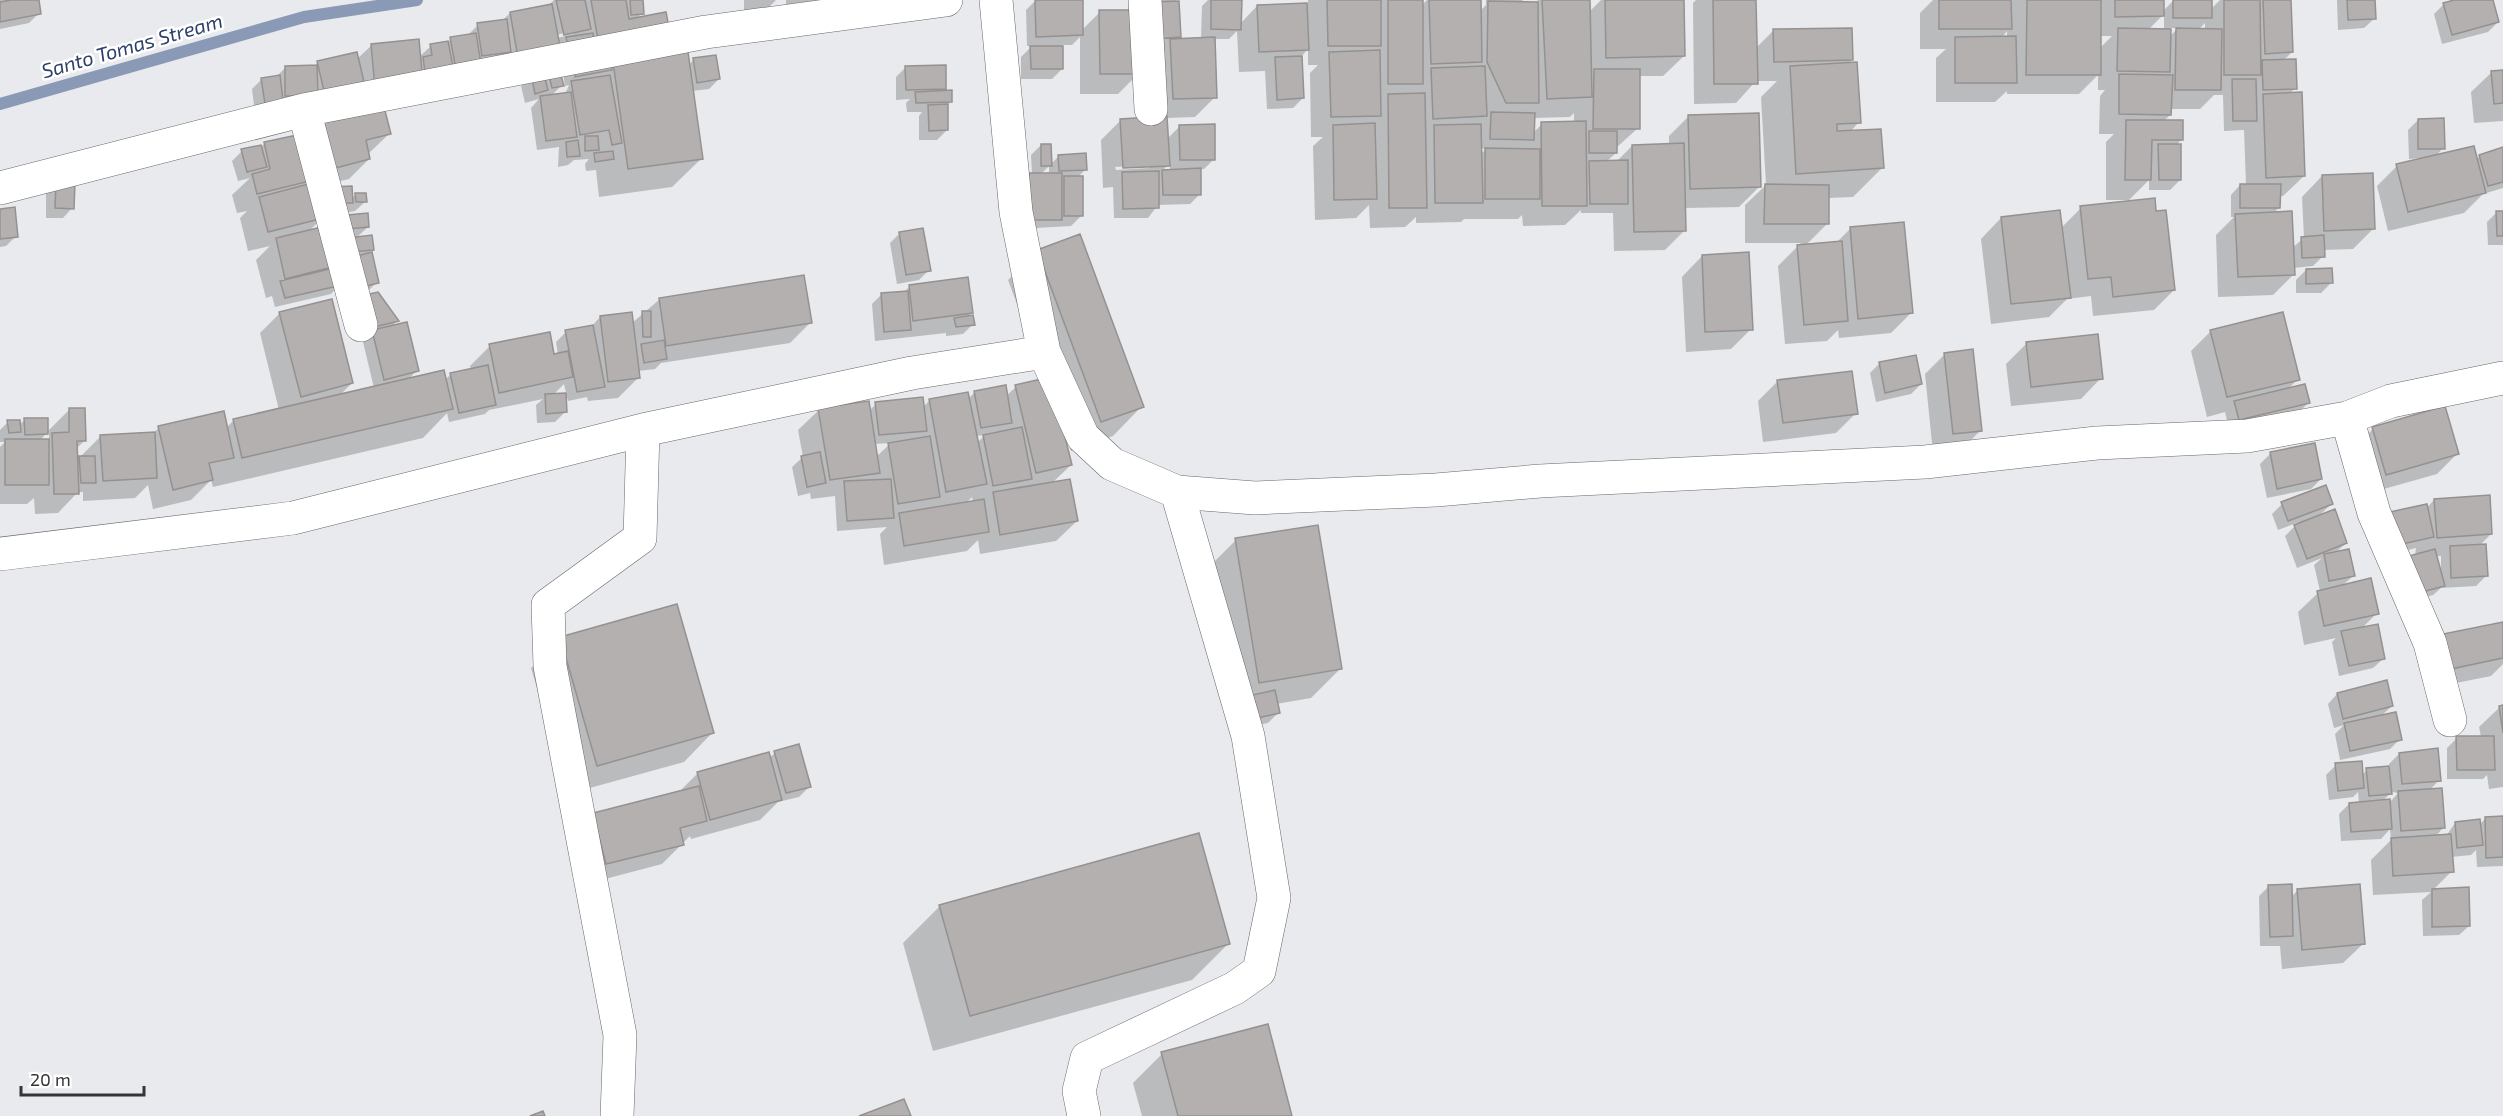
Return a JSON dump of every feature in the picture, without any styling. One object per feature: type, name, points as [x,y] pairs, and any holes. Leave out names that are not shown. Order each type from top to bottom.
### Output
[{"type":"street","points":[[0,188],[304,110],[706,32],[946,0]]},
{"type":"street","points":[[996,0],[1016,212],[1044,352],[1083,437],[1112,464],[1177,492],[1255,498],[1925,462],[2097,443],[2247,436],[2347,418],[2391,401],[2503,378]]},
{"type":"street","points":[[1145,0],[1151,109]]},
{"type":"street","points":[[304,110],[361,325]]},
{"type":"street","points":[[0,554],[293,518],[643,430],[912,373],[1044,352]]},
{"type":"street","points":[[2347,418],[2374,513],[2430,643],[2450,720]]},
{"type":"street","points":[[617,1116],[620,1035],[550,666],[548,605],[640,538],[643,430]]},
{"type":"street","points":[[1084,1116],[1079,1091],[1087,1058],[1235,988],[1259,971],[1274,898],[1248,736],[1177,492]]},
{"type":"building","points":[[39,0],[41,14],[0,22],[0,2]]},
{"type":"building","points":[[556,0],[585,0],[591,29],[564,35]]},
{"type":"building","points":[[591,0],[626,0],[629,19],[666,12],[670,33],[599,46]]},
{"type":"building","points":[[630,0],[643,0],[644,14],[631,15]]},
{"type":"building","points":[[1035,0],[1083,0],[1083,35],[1036,37]]},
{"type":"building","points":[[1211,0],[1242,0],[1241,30],[1211,29]]},
{"type":"building","points":[[1327,0],[1381,0],[1381,46],[1328,46]]},
{"type":"building","points":[[1388,0],[1423,0],[1423,84],[1388,84]]},
{"type":"building","points":[[1429,0],[1481,0],[1482,62],[1431,64]]},
{"type":"building","points":[[1542,0],[1590,0],[1592,97],[1547,99]]},
{"type":"building","points":[[1605,0],[1684,0],[1685,56],[1606,58]]},
{"type":"building","points":[[1713,0],[1756,0],[1758,84],[1714,84]]},
{"type":"building","points":[[1939,0],[2011,0],[2012,29],[1939,29]]},
{"type":"building","points":[[2027,0],[2101,0],[2101,75],[2026,75]]},
{"type":"building","points":[[2115,0],[2164,0],[2164,16],[2115,17]]},
{"type":"building","points":[[2173,0],[2212,0],[2212,18],[2173,18]]},
{"type":"building","points":[[2224,0],[2260,0],[2261,75],[2224,75]]},
{"type":"building","points":[[2263,0],[2291,0],[2293,52],[2265,54]]},
{"type":"building","points":[[2347,0],[2375,0],[2376,19],[2348,20]]},
{"type":"building","points":[[2454,0],[2493,0],[2499,22],[2452,35],[2443,3]]},
{"type":"building","points":[[1179,1],[1181,37],[1155,39],[1152,2]]},
{"type":"building","points":[[1488,1],[1538,2],[1539,103],[1506,103],[1487,62]]},
{"type":"building","points":[[1307,3],[1309,50],[1259,52],[1257,5]]},
{"type":"building","points":[[552,4],[561,52],[518,58],[510,12]]},
{"type":"building","points":[[1099,10],[1139,10],[1140,74],[1100,74]]},
{"type":"building","points":[[507,19],[511,52],[482,56],[477,23]]},
{"type":"building","points":[[1852,28],[1853,60],[1774,62],[1773,29]]},
{"type":"building","points":[[2118,28],[2171,29],[2170,72],[2117,71]]},
{"type":"building","points":[[2176,28],[2222,29],[2221,90],[2175,90]]},
{"type":"building","points":[[476,33],[482,70],[457,75],[450,37]]},
{"type":"building","points":[[593,33],[595,49],[569,53],[566,37]]},
{"type":"building","points":[[2016,36],[2017,83],[1955,83],[1955,37]]},
{"type":"building","points":[[1215,37],[1217,98],[1173,99],[1170,39]]},
{"type":"building","points":[[419,39],[423,84],[375,88],[371,44]]},
{"type":"building","points":[[448,41],[453,67],[425,72],[423,57],[432,55],[430,44]]},
{"type":"building","points":[[687,45],[703,159],[628,169],[612,55]]},
{"type":"building","points":[[1030,46],[1063,46],[1063,69],[1031,69]]},
{"type":"building","points":[[1380,50],[1381,116],[1331,117],[1329,52]]},
{"type":"building","points":[[357,52],[364,82],[324,91],[317,61]]},
{"type":"building","points":[[716,55],[720,79],[697,83],[693,58]]},
{"type":"building","points":[[610,56],[612,70],[575,77],[572,63]]},
{"type":"building","points":[[1302,56],[1304,98],[1277,100],[1275,57]]},
{"type":"building","points":[[2296,59],[2297,89],[2263,90],[2262,60]]},
{"type":"building","points":[[1857,62],[1861,123],[1837,124],[1837,131],[1881,129],[1884,168],[1796,174],[1790,66]]},
{"type":"building","points":[[317,65],[318,96],[285,96],[285,66]]},
{"type":"building","points":[[558,65],[564,86],[552,88],[547,68]]},
{"type":"building","points":[[946,65],[946,89],[906,90],[905,66]]},
{"type":"building","points":[[1485,66],[1487,116],[1433,119],[1431,68]]},
{"type":"building","points":[[1594,69],[1640,69],[1640,129],[1593,129]]},
{"type":"building","points":[[2503,70],[2503,103],[2494,104],[2491,71]]},
{"type":"building","points":[[543,71],[548,90],[535,94],[531,75]]},
{"type":"building","points":[[2119,74],[2173,75],[2171,115],[2119,114]]},
{"type":"building","points":[[280,75],[283,101],[265,104],[261,78]]},
{"type":"building","points":[[610,75],[622,143],[612,145],[609,130],[580,135],[571,81]]},
{"type":"building","points":[[2232,79],[2256,79],[2257,121],[2233,121]]},
{"type":"building","points":[[952,90],[952,102],[916,103],[915,92]]},
{"type":"building","points":[[571,92],[577,137],[546,141],[540,96]]},
{"type":"building","points":[[2302,92],[2305,176],[2266,178],[2263,94]]},
{"type":"building","points":[[1425,93],[1427,208],[1389,208],[1388,94]]},
{"type":"building","points":[[948,104],[948,130],[929,131],[928,105]]},
{"type":"building","points":[[384,107],[391,134],[366,140],[370,159],[328,170],[316,123]]},
{"type":"building","points":[[1491,112],[1535,113],[1534,140],[1490,139]]},
{"type":"building","points":[[1759,113],[1761,187],[1690,189],[1688,115]]},
{"type":"building","points":[[1167,116],[1170,166],[1123,168],[1120,119]]},
{"type":"building","points":[[2444,118],[2445,149],[2418,149],[2418,119]]},
{"type":"building","points":[[2126,120],[2183,120],[2183,140],[2152,140],[2151,180],[2125,180]]},
{"type":"building","points":[[1586,121],[1587,206],[1542,206],[1541,122]]},
{"type":"building","points":[[1375,123],[1377,199],[1334,200],[1333,125]]},
{"type":"building","points":[[1215,124],[1215,160],[1180,160],[1179,125]]},
{"type":"building","points":[[1481,124],[1483,203],[1435,203],[1434,125]]},
{"type":"building","points":[[1589,131],[1617,131],[1617,153],[1589,153]]},
{"type":"building","points":[[302,134],[314,180],[257,194],[252,174],[270,169],[264,142]]},
{"type":"building","points":[[585,136],[598,136],[599,150],[585,151]]},
{"type":"building","points":[[578,140],[580,156],[567,157],[566,142]]},
{"type":"building","points":[[1684,143],[1686,231],[1634,232],[1632,145]]},
{"type":"building","points":[[1041,144],[1051,144],[1052,166],[1041,166]]},
{"type":"building","points":[[2158,144],[2181,144],[2181,180],[2159,180]]},
{"type":"building","points":[[261,145],[267,167],[247,172],[241,149]]},
{"type":"building","points":[[2474,146],[2486,193],[2408,212],[2396,164]]},
{"type":"building","points":[[2503,147],[2503,182],[2488,186],[2479,155]]},
{"type":"building","points":[[1485,148],[1540,149],[1540,199],[1485,199]]},
{"type":"building","points":[[613,151],[614,159],[595,162],[594,153]]},
{"type":"building","points":[[1086,153],[1087,170],[1059,171],[1058,155]]},
{"type":"building","points":[[1628,160],[1628,204],[1590,204],[1589,161]]},
{"type":"building","points":[[1201,168],[1201,195],[1163,195],[1162,170]]},
{"type":"building","points":[[1159,171],[1159,208],[1123,209],[1122,172]]},
{"type":"building","points":[[1029,173],[1062,173],[1062,220],[1029,220]]},
{"type":"building","points":[[2373,173],[2375,229],[2324,231],[2322,175]]},
{"type":"building","points":[[1064,176],[1083,176],[1083,216],[1064,216]]},
{"type":"building","points":[[56,182],[75,182],[74,209],[55,208]]},
{"type":"building","points":[[316,182],[324,218],[268,232],[259,197]]},
{"type":"building","points":[[1765,184],[1829,185],[1829,224],[1764,224]]},
{"type":"building","points":[[2240,184],[2281,184],[2280,208],[2240,208]]},
{"type":"building","points":[[352,186],[353,203],[331,203],[330,187]]},
{"type":"building","points":[[355,193],[366,193],[367,202],[356,202]]},
{"type":"building","points":[[2155,198],[2156,211],[2166,210],[2175,290],[2113,297],[2111,277],[2088,279],[2080,206]]},
{"type":"building","points":[[15,207],[18,237],[0,239],[0,209]]},
{"type":"building","points":[[2060,210],[2071,298],[2011,304],[2001,217]]},
{"type":"building","points":[[2292,211],[2295,275],[2238,277],[2235,214]]},
{"type":"building","points":[[2496,211],[2503,211],[2503,236],[2497,236]]},
{"type":"building","points":[[368,213],[369,227],[337,230],[336,216]]},
{"type":"building","points":[[1904,222],[1913,313],[1858,319],[1850,227]]},
{"type":"building","points":[[330,225],[340,265],[285,279],[276,238]]},
{"type":"building","points":[[923,228],[931,271],[906,275],[899,232]]},
{"type":"building","points":[[1080,234],[1144,407],[1101,422],[1037,250]]},
{"type":"building","points":[[372,235],[374,250],[351,252],[349,238]]},
{"type":"building","points":[[2324,235],[2325,257],[2302,258],[2301,237]]},
{"type":"building","points":[[1842,241],[1848,321],[1804,325],[1797,245]]},
{"type":"building","points":[[372,252],[379,283],[357,288],[349,258]]},
{"type":"building","points":[[1749,252],[1753,330],[1705,332],[1702,255]]},
{"type":"building","points":[[338,267],[342,285],[285,298],[280,281]]},
{"type":"building","points":[[2332,268],[2333,283],[2306,284],[2306,269]]},
{"type":"building","points":[[804,275],[812,323],[666,346],[659,298]]},
{"type":"building","points":[[968,277],[973,313],[913,321],[909,285]]},
{"type":"building","points":[[908,291],[911,330],[884,332],[881,293]]},
{"type":"building","points":[[378,292],[399,321],[370,328],[360,296]]},
{"type":"building","points":[[332,299],[353,383],[301,397],[279,312]]},
{"type":"building","points":[[642,311],[651,311],[651,337],[643,337]]},
{"type":"building","points":[[632,312],[640,378],[608,382],[600,316]]},
{"type":"building","points":[[2283,312],[2300,380],[2227,397],[2210,330]]},
{"type":"building","points":[[973,315],[975,325],[956,327],[954,318]]},
{"type":"building","points":[[407,322],[419,371],[384,380],[372,330]]},
{"type":"building","points":[[593,325],[605,387],[577,392],[565,330]]},
{"type":"building","points":[[550,332],[554,354],[568,351],[573,377],[499,393],[489,344]]},
{"type":"building","points":[[2098,334],[2103,379],[2031,387],[2026,342]]},
{"type":"building","points":[[664,340],[667,359],[644,363],[641,344]]},
{"type":"building","points":[[1973,349],[1982,431],[1953,434],[1944,353]]},
{"type":"building","points":[[1916,355],[1922,384],[1885,393],[1879,362]]},
{"type":"building","points":[[488,365],[496,405],[459,413],[450,373]]},
{"type":"building","points":[[444,370],[453,409],[242,458],[233,419]]},
{"type":"building","points":[[1852,371],[1858,414],[1783,423],[1777,380]]},
{"type":"building","points":[[1050,377],[1072,465],[1036,473],[1015,385]]},
{"type":"building","points":[[2305,384],[2310,403],[2239,420],[2234,401]]},
{"type":"building","points":[[1006,385],[1012,423],[981,428],[974,391]]},
{"type":"building","points":[[968,392],[987,484],[946,492],[929,399]]},
{"type":"building","points":[[566,393],[567,412],[546,414],[545,394]]},
{"type":"building","points":[[923,397],[927,431],[879,435],[875,402]]},
{"type":"building","points":[[869,401],[880,473],[830,480],[818,408]]},
{"type":"building","points":[[2445,406],[2459,454],[2386,475],[2372,427]]},
{"type":"building","points":[[69,408],[85,408],[86,441],[77,441],[79,494],[54,494],[52,433],[69,432]]},
{"type":"building","points":[[224,411],[234,458],[209,463],[213,480],[173,490],[158,426]]},
{"type":"building","points":[[24,418],[48,418],[48,434],[25,435]]},
{"type":"building","points":[[7,420],[20,420],[21,432],[9,433]]},
{"type":"building","points":[[1022,427],[1032,479],[993,486],[983,435]]},
{"type":"building","points":[[155,432],[157,478],[103,481],[100,435]]},
{"type":"building","points":[[930,436],[940,497],[898,504],[888,443]]},
{"type":"building","points":[[5,439],[49,439],[49,485],[5,485]]},
{"type":"building","points":[[2315,443],[2322,479],[2277,489],[2270,452]]},
{"type":"building","points":[[820,452],[826,483],[807,487],[801,456]]},
{"type":"building","points":[[79,456],[95,456],[96,483],[81,483]]},
{"type":"building","points":[[891,479],[894,518],[847,521],[844,481]]},
{"type":"building","points":[[1070,479],[1078,521],[1000,535],[993,492]]},
{"type":"building","points":[[2326,485],[2333,504],[2288,521],[2281,502]]},
{"type":"building","points":[[2490,495],[2492,534],[2437,538],[2434,499]]},
{"type":"building","points":[[984,499],[989,532],[904,546],[899,513]]},
{"type":"building","points":[[2427,504],[2434,537],[2393,546],[2385,513]]},
{"type":"building","points":[[2335,509],[2347,543],[2307,559],[2294,525]]},
{"type":"building","points":[[1318,525],[1342,669],[1259,683],[1235,538]]},
{"type":"building","points":[[2486,544],[2488,576],[2451,578],[2450,546]]},
{"type":"building","points":[[2349,549],[2355,576],[2329,581],[2324,554]]},
{"type":"building","points":[[2435,549],[2445,586],[2418,593],[2409,556]]},
{"type":"building","points":[[2371,578],[2379,614],[2324,626],[2317,591]]},
{"type":"building","points":[[677,604],[714,733],[597,766],[560,637]]},
{"type":"building","points":[[2503,622],[2503,658],[2451,669],[2443,634]]},
{"type":"building","points":[[2378,624],[2385,659],[2349,666],[2341,631]]},
{"type":"building","points":[[2387,680],[2393,706],[2343,719],[2337,693]]},
{"type":"building","points":[[1275,690],[1280,713],[1253,719],[1248,696]]},
{"type":"building","points":[[2503,705],[2503,733],[2499,706]]},
{"type":"building","points":[[2396,712],[2402,740],[2350,751],[2344,723]]},
{"type":"building","points":[[2456,736],[2494,736],[2495,770],[2457,770]]},
{"type":"building","points":[[799,744],[811,787],[786,793],[774,751]]},
{"type":"building","points":[[2438,748],[2441,781],[2402,784],[2399,753]]},
{"type":"building","points":[[769,752],[782,800],[710,820],[697,772]]},
{"type":"building","points":[[2362,761],[2364,788],[2338,791],[2335,763]]},
{"type":"building","points":[[2389,766],[2392,794],[2369,796],[2366,768]]},
{"type":"building","points":[[699,786],[707,821],[680,828],[684,845],[606,864],[593,813]]},
{"type":"building","points":[[2442,788],[2445,828],[2401,831],[2398,791]]},
{"type":"building","points":[[2390,799],[2392,829],[2351,832],[2349,803]]},
{"type":"building","points":[[2503,816],[2503,857],[2486,858],[2485,817]]},
{"type":"building","points":[[2480,819],[2483,845],[2457,848],[2455,822]]},
{"type":"building","points":[[1199,833],[1230,944],[970,1016],[939,905]]},
{"type":"building","points":[[2451,834],[2454,872],[2393,876],[2391,838]]},
{"type":"building","points":[[2292,884],[2293,936],[2270,937],[2268,885]]},
{"type":"building","points":[[2360,884],[2365,944],[2302,950],[2297,889]]},
{"type":"building","points":[[2469,887],[2470,926],[2432,927],[2432,889]]},
{"type":"building","points":[[1268,1024],[1292,1116],[1178,1116],[1161,1052]]},
{"type":"building","points":[[904,1099],[911,1116],[859,1116]]},
{"type":"building","points":[[543,1111],[545,1116],[530,1116]]},
{"type":"waterway","name":"Santo Tomas Stream","points":[[0,104],[304,17],[417,0]]}]
